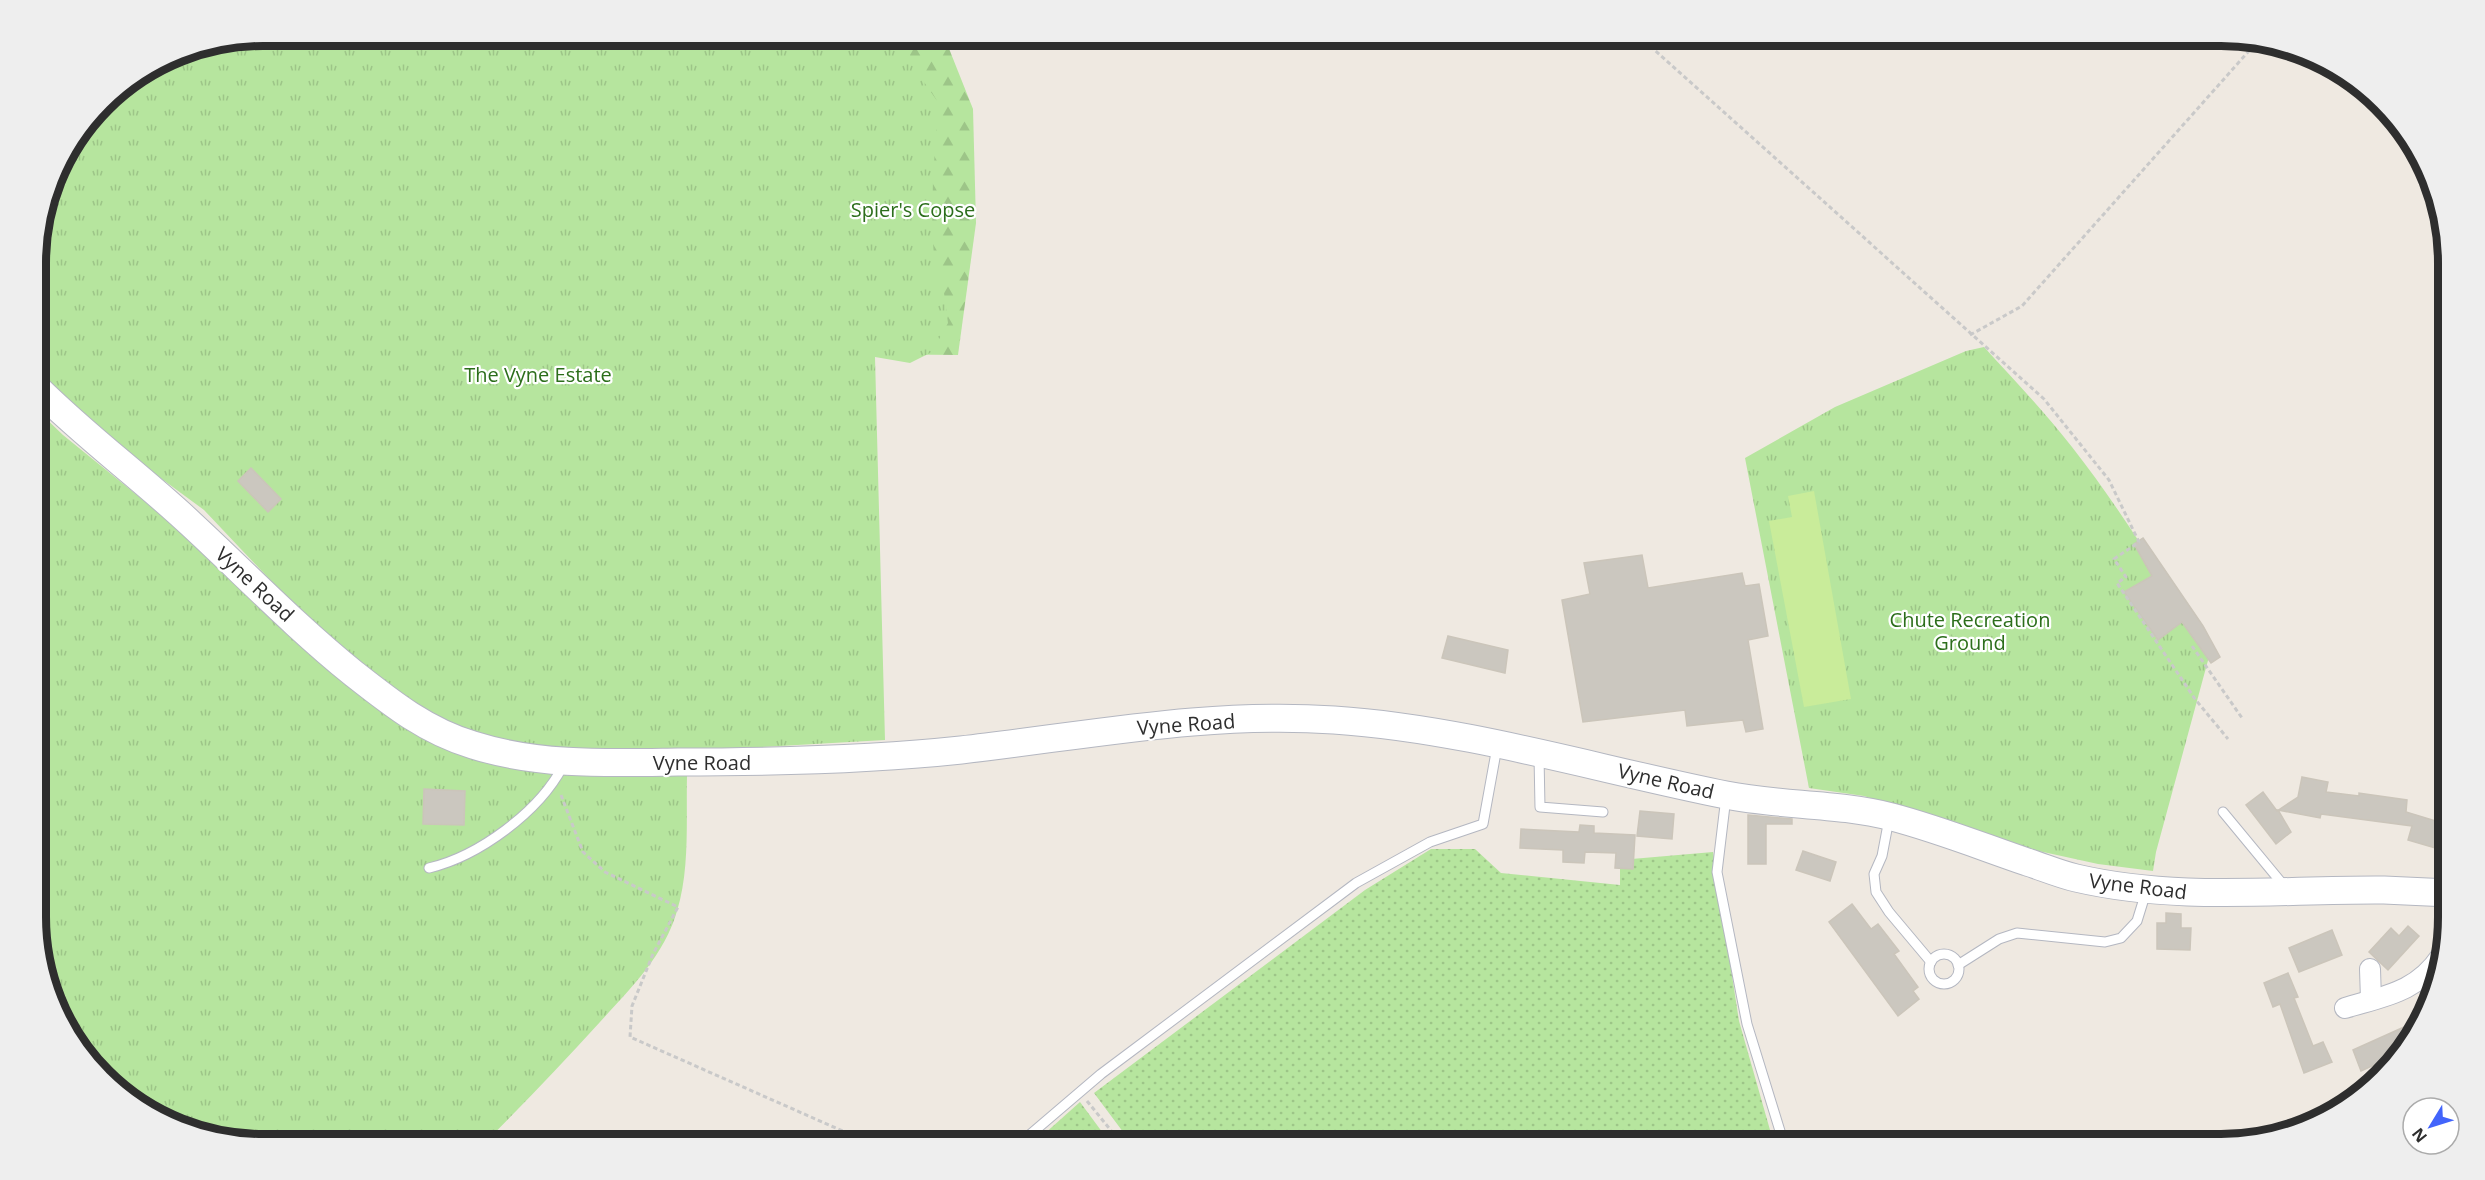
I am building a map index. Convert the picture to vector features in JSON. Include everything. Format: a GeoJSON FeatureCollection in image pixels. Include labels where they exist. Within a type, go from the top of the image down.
{"type":"FeatureCollection","features":[{"type":"Feature","properties":{"kind":"street","name":"Vyne Road"},"geometry":{"type":"LineString","coordinates":[[46,397],[74,425],[186,519],[334,657],[411,718],[449,737],[560,771],[831,759],[957,750],[1130,727],[1250,719],[1334,720],[1408,729],[1497,744],[1727,795],[1889,816],[2073,878],[2146,890],[2290,894],[2383,890],[2438,892]]}},
{"type":"Feature","properties":{"kind":"street"},"geometry":{"type":"LineString","coordinates":[[2370,969],[2371,1000]]}},
{"type":"Feature","properties":{"kind":"street"},"geometry":{"type":"LineString","coordinates":[[2345,1008],[2397,993],[2431,970]]}},
{"type":"Feature","properties":{"kind":"lane"},"geometry":{"type":"LineString","coordinates":[[1031,1134],[1080,1091],[1356,884],[1430,842],[1483,824],[1497,744]]}},
{"type":"Feature","properties":{"kind":"lane"},"geometry":{"type":"LineString","coordinates":[[1539,754],[1540,807],[1603,812]]}},
{"type":"Feature","properties":{"kind":"lane"},"geometry":{"type":"LineString","coordinates":[[429,868],[459,859],[504,830],[536,802],[560,771]]}},
{"type":"Feature","properties":{"kind":"lane"},"geometry":{"type":"LineString","coordinates":[[1727,795],[1717,872],[1747,1024],[1781,1134]]}},
{"type":"Feature","properties":{"kind":"lane"},"geometry":{"type":"LineString","coordinates":[[2223,812],[2290,894]]}},
{"type":"Feature","properties":{"kind":"lane"},"geometry":{"type":"LineString","coordinates":[[1889,816],[1882,856],[1874,874],[1876,891],[1889,912],[1931,962]]}},
{"type":"Feature","properties":{"kind":"lane"},"geometry":{"type":"LineString","coordinates":[[1958,965],[1952,957],[1938,955],[1931,962],[1930,975],[1940,983],[1946,984],[1954,979],[1958,965],[2000,939],[2017,933],[2105,942],[2121,938],[2137,921],[2146,890]]}},
{"type":"Feature","properties":{"kind":"path"},"geometry":{"type":"LineString","coordinates":[[1650,46],[2043,399],[2109,480],[2139,542],[2114,559],[2126,577],[2117,583],[2195,699],[2228,739]]}},
{"type":"Feature","properties":{"kind":"path"},"geometry":{"type":"LineString","coordinates":[[1970,335],[2022,306],[2251,48]]}},
{"type":"Feature","properties":{"kind":"path"},"geometry":{"type":"LineString","coordinates":[[2192,646],[2242,718]]}},
{"type":"Feature","properties":{"kind":"path"},"geometry":{"type":"LineString","coordinates":[[560,771],[583,852],[605,872],[678,907],[653,954],[632,1006],[630,1037],[849,1134]]}},
{"type":"Feature","properties":{"kind":"path"},"geometry":{"type":"LineString","coordinates":[[1080,1091],[1114,1134]]}},
{"type":"Feature","properties":{"kind":"green space","name":"The Vyne Estate"},"geometry":{"type":"Polygon","coordinates":[[[264,46],[907,46],[913,63],[938,102],[932,230],[935,268],[939,288],[944,293],[948,323],[932,352],[910,363],[875,357],[885,740],[674,752],[547,747],[468,734],[380,684],[312,624],[204,510],[118,450],[46,386],[48,236],[63,181],[91,132],[110,110],[132,91],[181,63],[221,51],[264,46]]]}},
{"type":"Feature","properties":{"kind":"green space","name":"Spier's Copse"},"geometry":{"type":"Polygon","coordinates":[[[849,46],[948,46],[973,109],[976,223],[958,355],[853,354],[849,46]]]}},
{"type":"Feature","properties":{"kind":"green space","name":"Chute Recreation Ground"},"geometry":{"type":"Polygon","coordinates":[[[1984,347],[2051,421],[2091,472],[2144,548],[2210,653],[2156,852],[2153,871],[2098,864],[2034,850],[1864,796],[1809,788],[1745,458],[1835,407],[1966,351],[1984,347]]]}},
{"type":"Feature","properties":{"kind":"green space"},"geometry":{"type":"Polygon","coordinates":[[[46,419],[180,530],[391,718],[687,775],[684,878],[677,911],[664,943],[623,997],[494,1134],[264,1134],[236,1132],[208,1126],[168,1111],[143,1097],[121,1080],[91,1048],[63,999],[48,944],[46,916],[46,419]]]}},
{"type":"Feature","properties":{"kind":"green space"},"geometry":{"type":"Polygon","coordinates":[[[1814,491],[1851,699],[1804,707],[1769,521],[1792,517],[1788,496],[1814,491]]]}},
{"type":"Feature","properties":{"kind":"green space"},"geometry":{"type":"Polygon","coordinates":[[[1431,849],[1475,849],[1501,873],[1620,885],[1620,860],[1713,852],[1739,1021],[1771,1134],[1125,1134],[1094,1093],[1365,890],[1431,849]]]}},
{"type":"Feature","properties":{"kind":"green space"},"geometry":{"type":"Polygon","coordinates":[[[1080,1102],[1104,1134],[1044,1134],[1080,1102]]]}},
{"type":"Feature","properties":{"kind":"building"},"geometry":{"type":"Polygon","coordinates":[[[251,468],[281,499],[268,512],[238,481],[251,468]]]}},
{"type":"Feature","properties":{"kind":"building"},"geometry":{"type":"Polygon","coordinates":[[[2143,538],[2203,626],[2220,657],[2211,663],[2182,622],[2158,640],[2124,592],[2152,576],[2134,544],[2143,538]]]}},
{"type":"Feature","properties":{"kind":"building"},"geometry":{"type":"Polygon","coordinates":[[[1642,555],[1648,588],[1742,573],[1745,586],[1759,584],[1768,636],[1748,640],[1763,729],[1746,732],[1743,720],[1687,726],[1685,710],[1583,722],[1562,600],[1590,594],[1584,563],[1642,555]]]}},
{"type":"Feature","properties":{"kind":"building"},"geometry":{"type":"Polygon","coordinates":[[[1448,636],[1508,650],[1505,673],[1442,658],[1448,636]]]}},
{"type":"Feature","properties":{"kind":"building"},"geometry":{"type":"Polygon","coordinates":[[[2302,777],[2328,782],[2326,792],[2359,796],[2359,793],[2407,800],[2406,812],[2438,822],[2438,849],[2408,840],[2412,826],[2321,814],[2320,818],[2278,810],[2298,797],[2302,777]]]}},
{"type":"Feature","properties":{"kind":"building"},"geometry":{"type":"Polygon","coordinates":[[[424,789],[465,791],[464,825],[423,824],[424,789]]]}},
{"type":"Feature","properties":{"kind":"building"},"geometry":{"type":"Polygon","coordinates":[[[2263,792],[2278,810],[2291,832],[2276,844],[2246,805],[2263,792]]]}},
{"type":"Feature","properties":{"kind":"building"},"geometry":{"type":"Polygon","coordinates":[[[1640,811],[1674,814],[1672,839],[1637,836],[1640,811]]]}},
{"type":"Feature","properties":{"kind":"building"},"geometry":{"type":"Polygon","coordinates":[[[1748,815],[1792,819],[1792,824],[1766,824],[1766,864],[1748,864],[1748,815]]]}},
{"type":"Feature","properties":{"kind":"building"},"geometry":{"type":"Polygon","coordinates":[[[1580,825],[1594,826],[1594,833],[1635,835],[1633,869],[1615,868],[1616,853],[1585,852],[1584,863],[1563,862],[1563,850],[1520,848],[1521,829],[1579,832],[1580,825]]]}},
{"type":"Feature","properties":{"kind":"building"},"geometry":{"type":"Polygon","coordinates":[[[1803,851],[1836,862],[1830,881],[1796,870],[1803,851]]]}},
{"type":"Feature","properties":{"kind":"building"},"geometry":{"type":"Polygon","coordinates":[[[1852,904],[1871,929],[1878,924],[1899,951],[1894,954],[1918,987],[1913,991],[1919,999],[1898,1016],[1829,922],[1852,904]]]}},
{"type":"Feature","properties":{"kind":"building"},"geometry":{"type":"Polygon","coordinates":[[[2166,913],[2181,914],[2181,928],[2191,928],[2190,950],[2157,949],[2157,923],[2166,923],[2166,913]]]}},
{"type":"Feature","properties":{"kind":"building"},"geometry":{"type":"Polygon","coordinates":[[[2408,926],[2419,936],[2388,970],[2369,952],[2391,928],[2399,936],[2408,926]]]}},
{"type":"Feature","properties":{"kind":"building"},"geometry":{"type":"Polygon","coordinates":[[[2332,930],[2342,955],[2299,972],[2289,948],[2332,930]]]}},
{"type":"Feature","properties":{"kind":"building"},"geometry":{"type":"Polygon","coordinates":[[[2288,973],[2298,997],[2294,998],[2313,1046],[2323,1042],[2332,1062],[2304,1073],[2280,1004],[2273,1007],[2264,983],[2288,973]]]}},
{"type":"Feature","properties":{"kind":"building"},"geometry":{"type":"Polygon","coordinates":[[[2409,1025],[2383,1061],[2361,1071],[2353,1050],[2409,1025]]]}}]}
